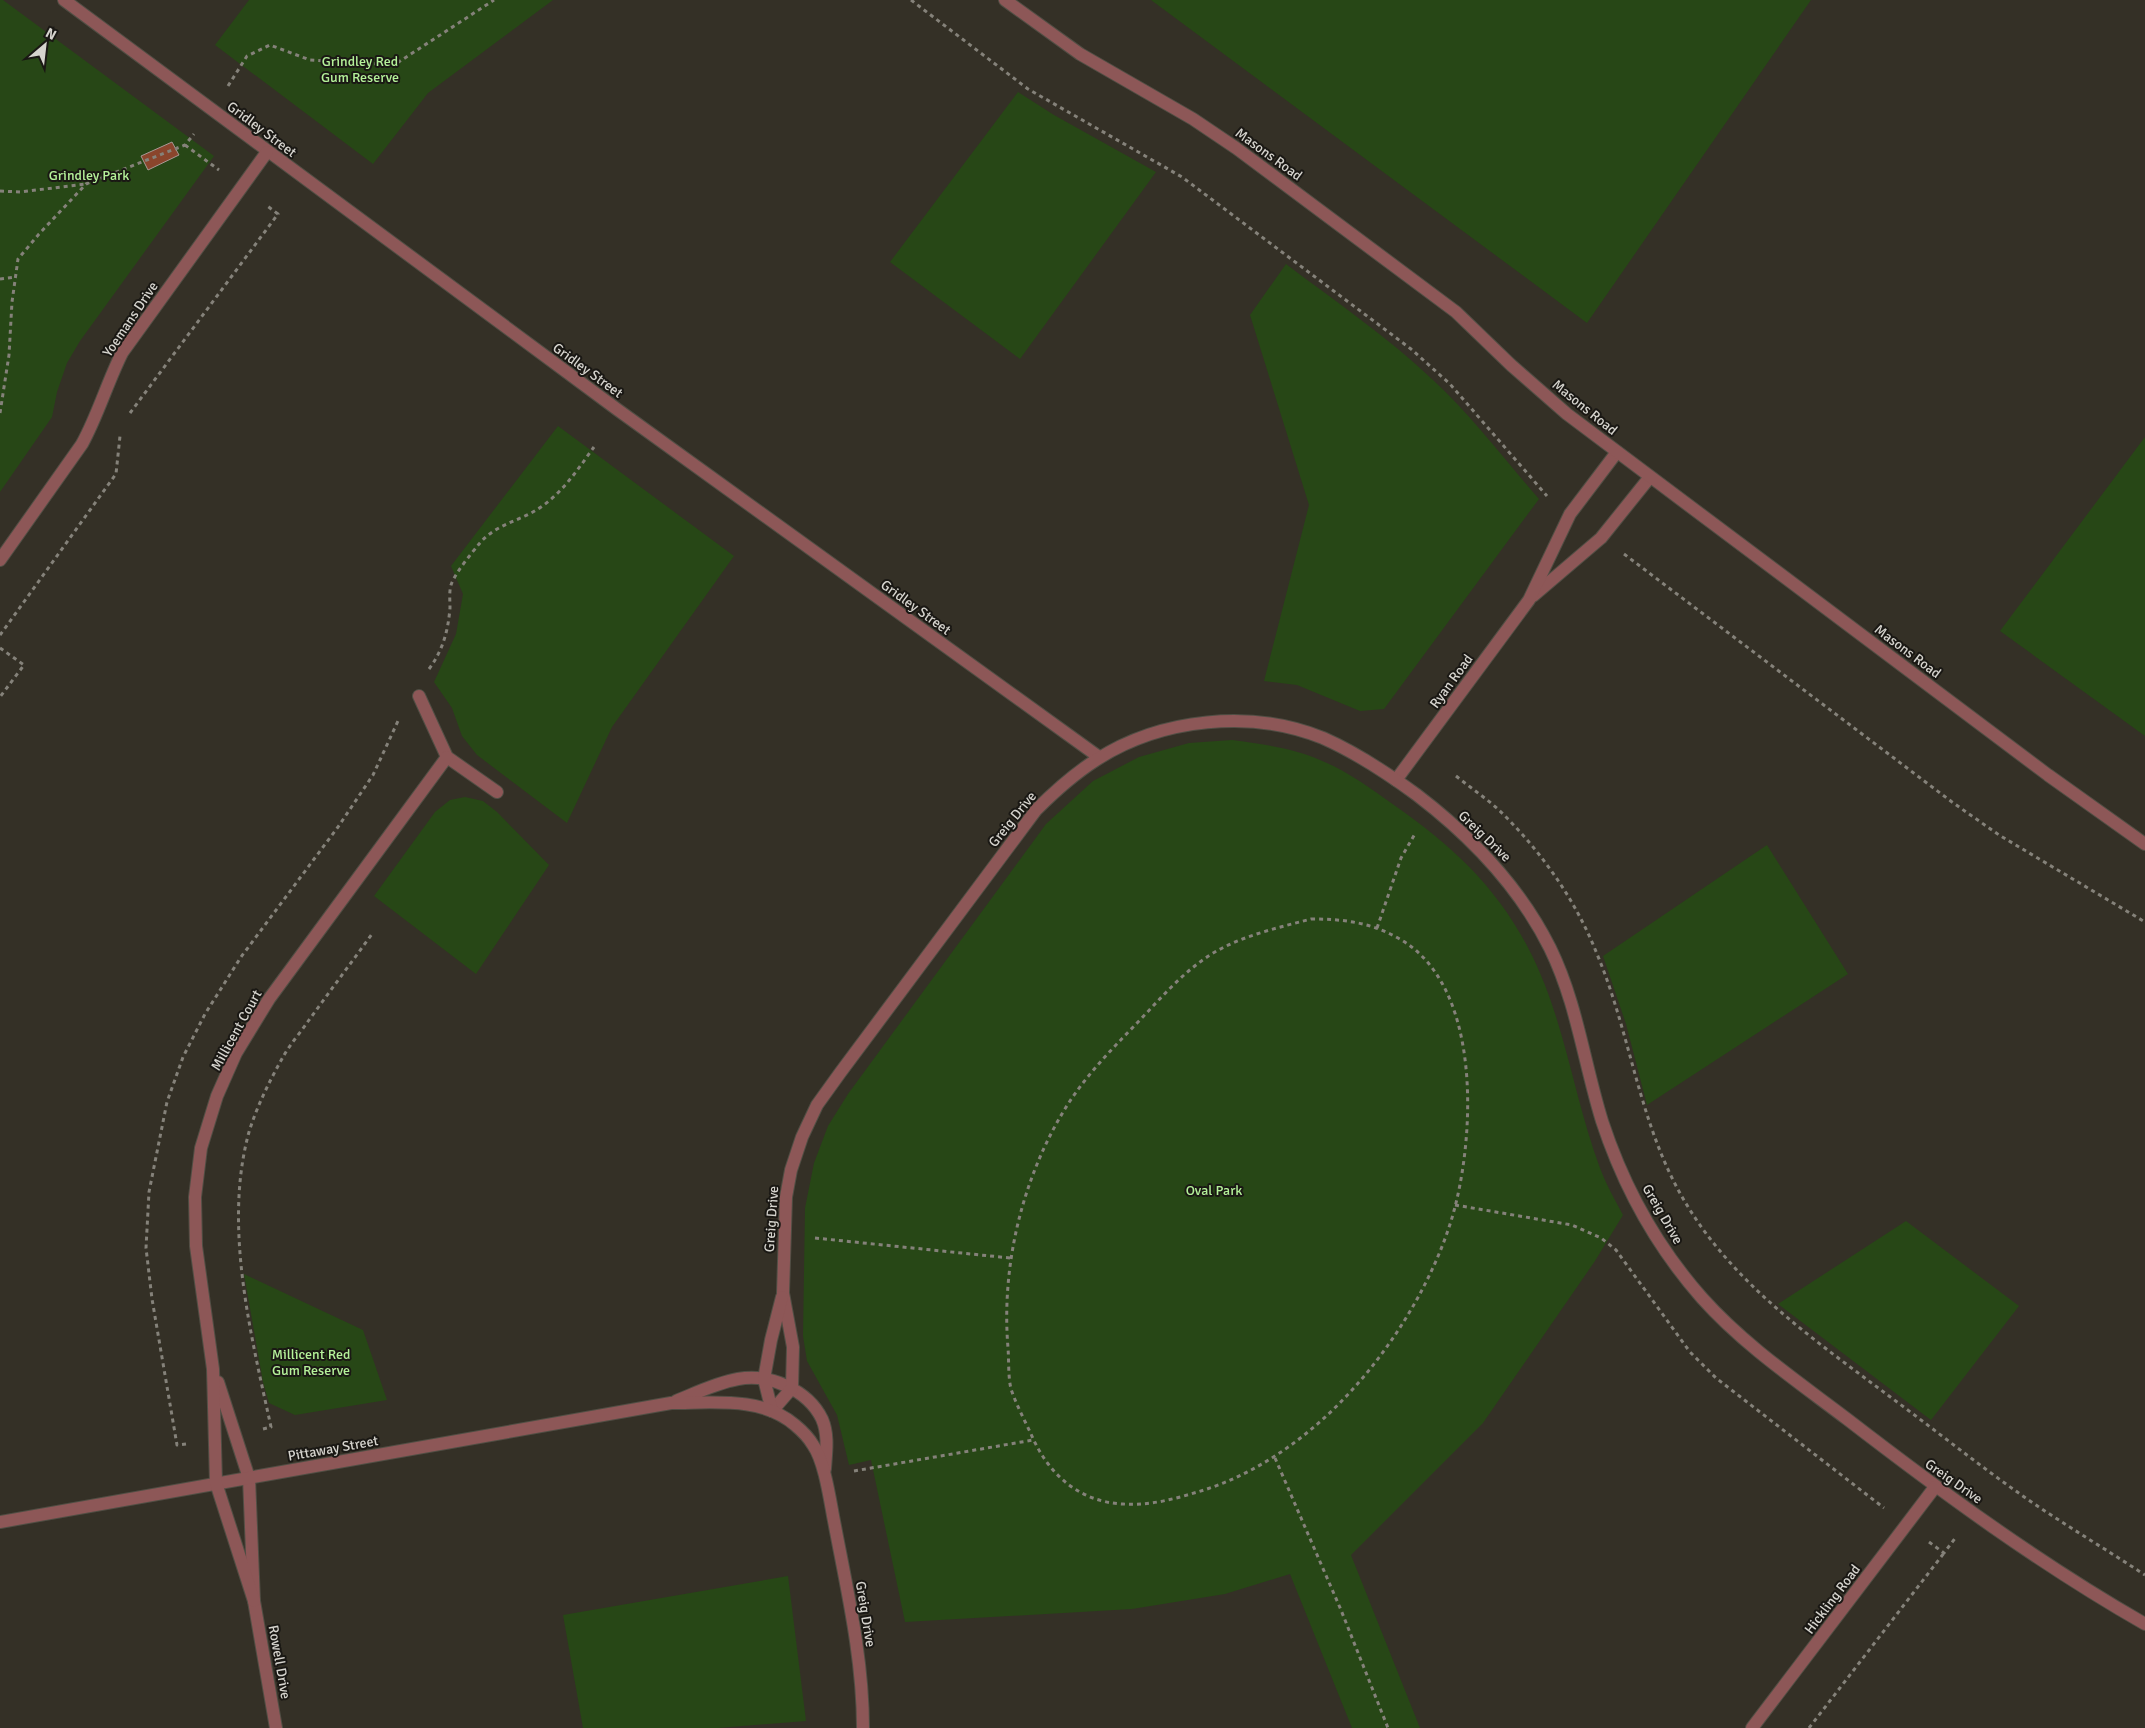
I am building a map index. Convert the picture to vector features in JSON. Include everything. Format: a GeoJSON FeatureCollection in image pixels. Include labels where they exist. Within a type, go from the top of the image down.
{"type":"FeatureCollection","features":[{"type":"Feature","properties":{"kind":"street","name":"Gridley Street"},"geometry":{"type":"LineString","coordinates":[[64,0],[618,410],[1099,758]]}},
{"type":"Feature","properties":{"kind":"street","name":"Masons Road"},"geometry":{"type":"LineString","coordinates":[[1005,0],[1080,54],[1193,119],[1236,148],[1456,312],[1511,365],[1567,414],[2048,775],[2145,844]]}},
{"type":"Feature","properties":{"kind":"street","name":"Yoemans Drive"},"geometry":{"type":"LineString","coordinates":[[0,560],[82,444],[93,424],[107,385],[122,353],[267,152]]}},
{"type":"Feature","properties":{"kind":"street","name":"Ryan Road"},"geometry":{"type":"LineString","coordinates":[[1396,780],[1529,600],[1570,514],[1617,452]]}},
{"type":"Feature","properties":{"kind":"street","name":"Ryan Road"},"geometry":{"type":"LineString","coordinates":[[1529,600],[1601,538],[1650,476]]}},
{"type":"Feature","properties":{"kind":"street"},"geometry":{"type":"LineString","coordinates":[[419,696],[447,757],[497,792]]}},
{"type":"Feature","properties":{"kind":"street","name":"Greig Drive"},"geometry":{"type":"LineString","coordinates":[[792,1388],[793,1347],[783,1293],[786,1197],[791,1170],[802,1137],[817,1105],[1036,810],[1065,782],[1099,758],[1140,738],[1185,725],[1230,721],[1276,724],[1321,737],[1364,759],[1396,780],[1434,808],[1504,874],[1529,911],[1550,949],[1570,997],[1602,1120],[1619,1166],[1641,1211],[1666,1251],[1703,1298],[1752,1346],[1935,1487],[2069,1578],[2145,1624]]}},
{"type":"Feature","properties":{"kind":"street","name":"Millicent Court"},"geometry":{"type":"LineString","coordinates":[[216,1483],[213,1369],[196,1246],[195,1197],[201,1148],[217,1096],[236,1053],[269,999],[447,757]]}},
{"type":"Feature","properties":{"kind":"street","name":"Greig Drive"},"geometry":{"type":"LineString","coordinates":[[783,1293],[770,1340],[764,1379],[772,1411],[795,1424],[814,1445],[825,1476],[855,1627],[863,1728]]}},
{"type":"Feature","properties":{"kind":"street","name":"Millicent Court"},"geometry":{"type":"LineString","coordinates":[[213,1369],[249,1478]]}},
{"type":"Feature","properties":{"kind":"street","name":"Pittaway Street"},"geometry":{"type":"LineString","coordinates":[[671,1403],[712,1386],[739,1378],[764,1379]]}},
{"type":"Feature","properties":{"kind":"street","name":"Greig Drive"},"geometry":{"type":"LineString","coordinates":[[764,1379],[792,1388],[810,1402],[822,1420],[827,1437],[825,1476]]}},
{"type":"Feature","properties":{"kind":"street"},"geometry":{"type":"LineString","coordinates":[[772,1411],[792,1388]]}},
{"type":"Feature","properties":{"kind":"street","name":"Pittaway Street"},"geometry":{"type":"LineString","coordinates":[[0,1522],[671,1403],[745,1404],[772,1411]]}},
{"type":"Feature","properties":{"kind":"street","name":"Rowell Drive"},"geometry":{"type":"LineString","coordinates":[[249,1478],[254,1602],[276,1728]]}},
{"type":"Feature","properties":{"kind":"street","name":"Rowell Drive"},"geometry":{"type":"LineString","coordinates":[[216,1483],[254,1602]]}},
{"type":"Feature","properties":{"kind":"street","name":"Hickling Road"},"geometry":{"type":"LineString","coordinates":[[1752,1728],[1935,1487]]}},
{"type":"Feature","properties":{"kind":"path"},"geometry":{"type":"LineString","coordinates":[[0,191],[20,192],[86,184],[185,145],[213,111],[247,56],[270,45],[310,60],[394,65],[494,0]]}},
{"type":"Feature","properties":{"kind":"path"},"geometry":{"type":"LineString","coordinates":[[911,0],[1028,89],[1182,177],[1411,349],[1450,384],[1550,500],[1570,514]]}},
{"type":"Feature","properties":{"kind":"path"},"geometry":{"type":"LineString","coordinates":[[127,418],[278,214],[185,145]]}},
{"type":"Feature","properties":{"kind":"path"},"geometry":{"type":"LineString","coordinates":[[0,413],[9,355],[12,302],[18,259],[86,184]]}},
{"type":"Feature","properties":{"kind":"path"},"geometry":{"type":"LineString","coordinates":[[0,279],[16,277]]}},
{"type":"Feature","properties":{"kind":"path"},"geometry":{"type":"LineString","coordinates":[[0,634],[116,474],[120,435]]}},
{"type":"Feature","properties":{"kind":"path"},"geometry":{"type":"LineString","coordinates":[[1601,538],[1662,581],[1952,802],[1999,835],[2145,922]]}},
{"type":"Feature","properties":{"kind":"path"},"geometry":{"type":"LineString","coordinates":[[0,648],[24,665],[0,697]]}},
{"type":"Feature","properties":{"kind":"path"},"geometry":{"type":"LineString","coordinates":[[1456,776],[1502,814],[1536,851],[1572,899],[1598,954],[1642,1102],[1664,1165],[1690,1212],[1722,1254],[1768,1302],[1848,1365],[2047,1512],[2145,1575]]}},
{"type":"Feature","properties":{"kind":"path"},"geometry":{"type":"LineString","coordinates":[[1377,928],[1401,858],[1409,841],[1434,808]]}},
{"type":"Feature","properties":{"kind":"path"},"geometry":{"type":"LineString","coordinates":[[1311,919],[1344,919],[1377,928],[1402,939],[1424,958],[1446,989],[1458,1022],[1465,1060],[1468,1104],[1466,1150],[1456,1205],[1440,1251],[1426,1281],[1398,1329],[1367,1372],[1330,1413],[1275,1458],[1228,1482],[1198,1492],[1159,1502],[1126,1505],[1100,1501],[1080,1494],[1062,1481],[1045,1461],[1033,1440],[1011,1387],[1006,1300],[1010,1258],[1030,1185],[1049,1139],[1068,1104],[1090,1072],[1182,975],[1214,953],[1258,933],[1311,919]]}},
{"type":"Feature","properties":{"kind":"path"},"geometry":{"type":"LineString","coordinates":[[1456,1205],[1572,1225],[1600,1238],[1616,1250],[1684,1344],[1716,1378],[1906,1526],[1944,1553]]}},
{"type":"Feature","properties":{"kind":"path"},"geometry":{"type":"LineString","coordinates":[[784,1235],[1010,1258]]}},
{"type":"Feature","properties":{"kind":"path"},"geometry":{"type":"LineString","coordinates":[[825,1476],[1033,1440]]}},
{"type":"Feature","properties":{"kind":"path"},"geometry":{"type":"LineString","coordinates":[[1275,1458],[1341,1610],[1388,1728]]}},
{"type":"Feature","properties":{"kind":"path"},"geometry":{"type":"LineString","coordinates":[[1809,1728],[1973,1513]]}},
{"type":"Feature","properties":{"kind":"green space","name":"Grindley Park"},"geometry":{"type":"Polygon","coordinates":[[[0,0],[3,0],[214,156],[80,341],[67,363],[57,392],[52,417],[0,492],[0,0]]]}},
{"type":"Feature","properties":{"kind":"green space","name":"Grindley Red Gum Reserve"},"geometry":{"type":"Polygon","coordinates":[[[249,0],[553,0],[428,93],[373,164],[215,45],[249,0]]]}},
{"type":"Feature","properties":{"kind":"green space"},"geometry":{"type":"Polygon","coordinates":[[[1151,0],[1811,0],[1587,323],[1151,0]]]}},
{"type":"Feature","properties":{"kind":"green space"},"geometry":{"type":"Polygon","coordinates":[[[1018,92],[1054,115],[1156,172],[1020,359],[890,262],[1018,92]]]}},
{"type":"Feature","properties":{"kind":"green space"},"geometry":{"type":"Polygon","coordinates":[[[1286,264],[1380,334],[1416,364],[1474,423],[1539,499],[1384,709],[1360,711],[1297,685],[1264,681],[1309,505],[1250,315],[1286,264]]]}},
{"type":"Feature","properties":{"kind":"green space"},"geometry":{"type":"Polygon","coordinates":[[[558,426],[734,556],[612,727],[567,823],[477,755],[462,736],[452,708],[434,682],[456,634],[463,594],[451,566],[558,426]]]}},
{"type":"Feature","properties":{"kind":"green space"},"geometry":{"type":"Polygon","coordinates":[[[2145,437],[2145,736],[2000,631],[2145,437]]]}},
{"type":"Feature","properties":{"kind":"green space","name":"Oval Park"},"geometry":{"type":"Polygon","coordinates":[[[1232,740],[1299,752],[1330,764],[1367,786],[1418,822],[1480,878],[1513,922],[1540,973],[1565,1046],[1584,1119],[1600,1168],[1623,1215],[1595,1261],[1483,1423],[1351,1555],[1420,1728],[1352,1728],[1290,1574],[1225,1594],[1132,1609],[905,1622],[871,1460],[849,1465],[837,1415],[807,1361],[803,1336],[805,1208],[814,1163],[828,1126],[848,1094],[1046,824],[1093,781],[1139,757],[1189,743],[1232,740]]]}},
{"type":"Feature","properties":{"kind":"green space"},"geometry":{"type":"Polygon","coordinates":[[[465,797],[483,801],[497,812],[549,865],[476,974],[374,896],[435,812],[450,800],[465,797]]]}},
{"type":"Feature","properties":{"kind":"green space"},"geometry":{"type":"Polygon","coordinates":[[[1767,845],[1848,974],[1647,1105],[1626,1024],[1603,956],[1767,845]]]}},
{"type":"Feature","properties":{"kind":"green space"},"geometry":{"type":"Polygon","coordinates":[[[1906,1221],[2019,1306],[1931,1420],[1778,1304],[1906,1221]]]}},
{"type":"Feature","properties":{"kind":"green space","name":"Millicent Red Gum Reserve"},"geometry":{"type":"Polygon","coordinates":[[[244,1274],[363,1330],[387,1400],[295,1415],[269,1403],[263,1382],[244,1274]]]}},
{"type":"Feature","properties":{"kind":"green space"},"geometry":{"type":"Polygon","coordinates":[[[788,1576],[806,1721],[718,1728],[583,1728],[563,1615],[788,1576]]]}},
{"type":"Feature","properties":{"kind":"building"},"geometry":{"type":"Polygon","coordinates":[[[172,142],[179,155],[148,170],[141,156],[172,142]]]}}]}
